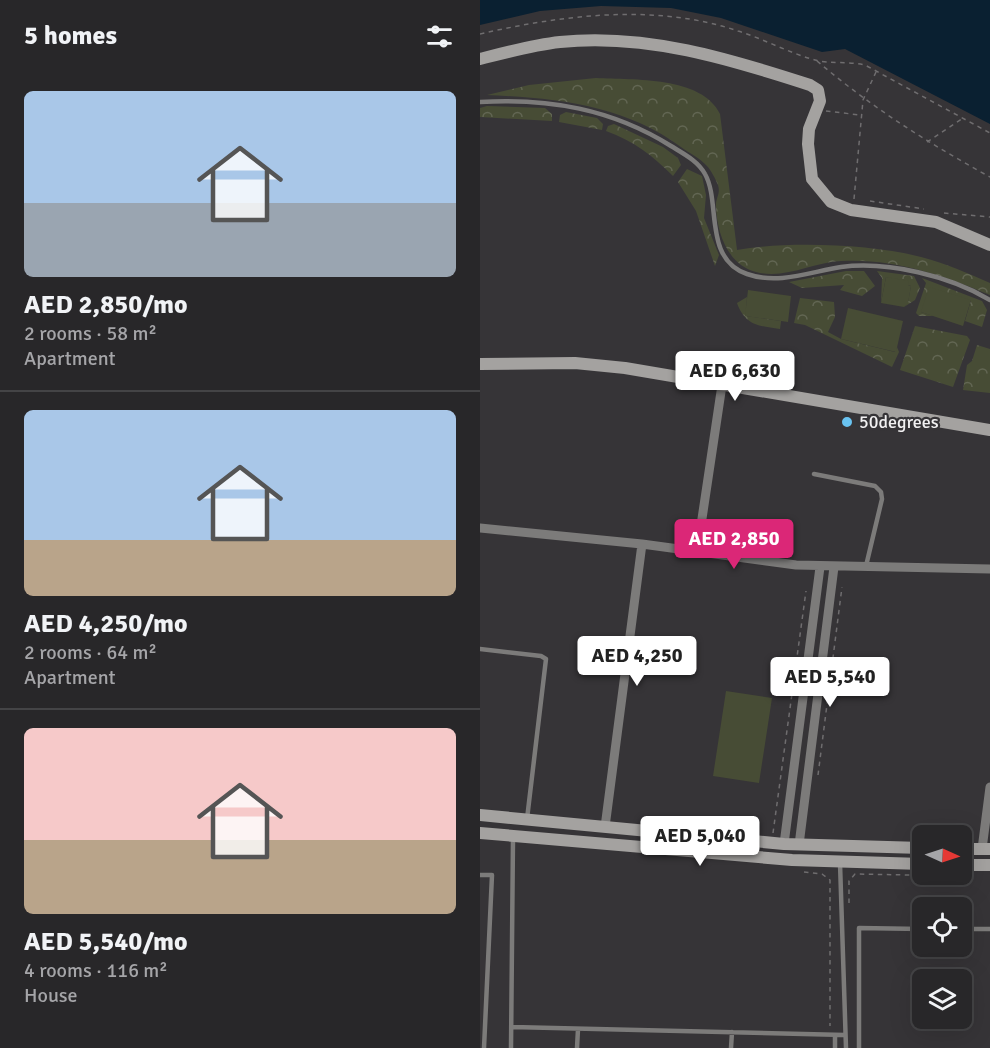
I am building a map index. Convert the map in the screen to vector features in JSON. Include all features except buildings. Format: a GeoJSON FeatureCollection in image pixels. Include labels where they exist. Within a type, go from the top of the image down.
{"type":"FeatureCollection","features":[{"type":"Feature","properties":{"kind":"main road"},"geometry":{"type":"LineString","coordinates":[[480,59],[562,42],[603,41],[652,44],[719,57],[810,85],[818,90],[820,101],[809,129],[812,178],[831,202],[851,210],[936,222],[990,245]]}},
{"type":"Feature","properties":{"kind":"main road"},"geometry":{"type":"LineString","coordinates":[[480,364],[595,365],[990,430]]}},
{"type":"Feature","properties":{"kind":"main road"},"geometry":{"type":"LineString","coordinates":[[480,815],[784,844],[912,848]]}},
{"type":"Feature","properties":{"kind":"main road"},"geometry":{"type":"LineString","coordinates":[[480,833],[840,863],[912,864]]}},
{"type":"Feature","properties":{"kind":"main road"},"geometry":{"type":"LineString","coordinates":[[972,865],[990,865]]}},
{"type":"Feature","properties":{"kind":"street"},"geometry":{"type":"LineString","coordinates":[[697,552],[722,385]]}},
{"type":"Feature","properties":{"kind":"street"},"geometry":{"type":"LineString","coordinates":[[480,528],[642,544],[820,567],[990,569]]}},
{"type":"Feature","properties":{"kind":"street"},"geometry":{"type":"LineString","coordinates":[[605,827],[642,544]]}},
{"type":"Feature","properties":{"kind":"street"},"geometry":{"type":"LineString","coordinates":[[784,844],[820,567]]}},
{"type":"Feature","properties":{"kind":"street"},"geometry":{"type":"LineString","coordinates":[[799,845],[834,567]]}},
{"type":"Feature","properties":{"kind":"street"},"geometry":{"type":"LineString","coordinates":[[986,849],[990,787]]}},
{"type":"Feature","properties":{"kind":"lane"},"geometry":{"type":"LineString","coordinates":[[480,102],[531,101],[585,108],[649,132],[692,159],[709,181],[714,229],[722,248],[730,262],[745,273],[783,278],[844,267],[867,266],[945,280],[990,300]]}},
{"type":"Feature","properties":{"kind":"lane"},"geometry":{"type":"LineString","coordinates":[[814,474],[875,486],[881,492],[882,499],[866,566]]}},
{"type":"Feature","properties":{"kind":"lane"},"geometry":{"type":"LineString","coordinates":[[480,649],[541,656],[546,659],[527,819]]}},
{"type":"Feature","properties":{"kind":"lane"},"geometry":{"type":"LineString","coordinates":[[511,1048],[513,836]]}},
{"type":"Feature","properties":{"kind":"lane"},"geometry":{"type":"LineString","coordinates":[[840,863],[846,1048]]}},
{"type":"Feature","properties":{"kind":"lane"},"geometry":{"type":"LineString","coordinates":[[480,875],[492,876],[484,1048]]}},
{"type":"Feature","properties":{"kind":"lane"},"geometry":{"type":"LineString","coordinates":[[859,1048],[859,928],[912,929]]}},
{"type":"Feature","properties":{"kind":"lane"},"geometry":{"type":"LineString","coordinates":[[972,929],[990,929]]}},
{"type":"Feature","properties":{"kind":"lane"},"geometry":{"type":"LineString","coordinates":[[512,1027],[845,1035]]}},
{"type":"Feature","properties":{"kind":"lane"},"geometry":{"type":"LineString","coordinates":[[577,1048],[578,1029]]}},
{"type":"Feature","properties":{"kind":"lane"},"geometry":{"type":"LineString","coordinates":[[731,1048],[732,1032]]}},
{"type":"Feature","properties":{"kind":"lane"},"geometry":{"type":"LineString","coordinates":[[832,1035],[835,1048]]}},
{"type":"Feature","properties":{"kind":"path"},"geometry":{"type":"LineString","coordinates":[[480,34],[537,21],[610,15],[686,19],[736,30],[817,61],[863,100],[927,142],[990,177]]}},
{"type":"Feature","properties":{"kind":"path"},"geometry":{"type":"LineString","coordinates":[[817,61],[846,61],[877,71],[990,133]]}},
{"type":"Feature","properties":{"kind":"path"},"geometry":{"type":"LineString","coordinates":[[854,200],[863,100],[877,71]]}},
{"type":"Feature","properties":{"kind":"path"},"geometry":{"type":"LineString","coordinates":[[816,110],[862,115]]}},
{"type":"Feature","properties":{"kind":"path"},"geometry":{"type":"LineString","coordinates":[[927,142],[963,117]]}},
{"type":"Feature","properties":{"kind":"path"},"geometry":{"type":"LineString","coordinates":[[865,201],[927,209]]}},
{"type":"Feature","properties":{"kind":"path"},"geometry":{"type":"LineString","coordinates":[[937,211],[990,217]]}},
{"type":"Feature","properties":{"kind":"path"},"geometry":{"type":"LineString","coordinates":[[817,785],[843,589],[839,582]]}},
{"type":"Feature","properties":{"kind":"path"},"geometry":{"type":"LineString","coordinates":[[766,835],[773,833],[776,829],[808,587]]}},
{"type":"Feature","properties":{"kind":"path"},"geometry":{"type":"LineString","coordinates":[[799,872],[822,873],[830,880],[832,1035]]}},
{"type":"Feature","properties":{"kind":"green space"},"geometry":{"type":"Polygon","coordinates":[[[596,78],[665,82],[683,86],[711,102],[720,114],[737,250],[780,245],[829,245],[901,253],[939,262],[990,283],[990,295],[917,269],[880,262],[841,261],[777,274],[756,272],[738,263],[726,247],[717,217],[718,185],[709,168],[701,160],[659,133],[613,113],[588,106],[538,98],[487,95],[529,85],[596,78]]]}},
{"type":"Feature","properties":{"kind":"green space"},"geometry":{"type":"Polygon","coordinates":[[[487,106],[545,108],[552,114],[552,121],[480,117],[480,108],[487,106]]]}},
{"type":"Feature","properties":{"kind":"green space"},"geometry":{"type":"Polygon","coordinates":[[[566,112],[597,118],[603,124],[602,130],[559,122],[560,115],[566,112]]]}},
{"type":"Feature","properties":{"kind":"green space"},"geometry":{"type":"Polygon","coordinates":[[[614,124],[663,147],[678,158],[681,165],[673,176],[642,150],[606,131],[608,126],[614,124]]]}},
{"type":"Feature","properties":{"kind":"green space"},"geometry":{"type":"Polygon","coordinates":[[[687,169],[702,176],[706,195],[704,218],[719,255],[715,266],[696,211],[678,182],[687,169]]]}},
{"type":"Feature","properties":{"kind":"green space"},"geometry":{"type":"Polygon","coordinates":[[[846,271],[864,271],[875,286],[862,296],[840,290],[844,285],[802,288],[789,282],[846,271]]]}},
{"type":"Feature","properties":{"kind":"green space"},"geometry":{"type":"Polygon","coordinates":[[[877,271],[914,276],[920,288],[915,300],[904,307],[908,302],[911,286],[886,277],[881,303],[882,278],[877,271]]]}},
{"type":"Feature","properties":{"kind":"green space"},"geometry":{"type":"Polygon","coordinates":[[[886,277],[909,281],[908,285],[911,286],[908,303],[904,307],[881,303],[886,277]]]}},
{"type":"Feature","properties":{"kind":"green space"},"geometry":{"type":"Polygon","coordinates":[[[922,278],[982,301],[987,310],[982,327],[965,321],[971,300],[921,312],[934,316],[919,316],[916,313],[926,283],[922,278]]]}},
{"type":"Feature","properties":{"kind":"green space"},"geometry":{"type":"Polygon","coordinates":[[[929,287],[971,300],[963,326],[921,312],[929,287]]]}},
{"type":"Feature","properties":{"kind":"green space"},"geometry":{"type":"Polygon","coordinates":[[[748,290],[791,296],[788,322],[745,316],[748,290]]]}},
{"type":"Feature","properties":{"kind":"green space"},"geometry":{"type":"Polygon","coordinates":[[[747,297],[746,316],[781,321],[780,329],[759,325],[748,320],[737,303],[747,297]]]}},
{"type":"Feature","properties":{"kind":"green space"},"geometry":{"type":"Polygon","coordinates":[[[800,298],[834,302],[835,317],[828,332],[841,339],[895,352],[897,347],[899,352],[892,367],[805,325],[794,323],[800,298]]]}},
{"type":"Feature","properties":{"kind":"green space"},"geometry":{"type":"Polygon","coordinates":[[[848,308],[903,321],[896,352],[841,339],[848,308]]]}},
{"type":"Feature","properties":{"kind":"green space"},"geometry":{"type":"Polygon","coordinates":[[[915,326],[967,336],[970,340],[953,387],[900,370],[915,326]]]}},
{"type":"Feature","properties":{"kind":"green space"},"geometry":{"type":"Polygon","coordinates":[[[977,345],[990,349],[990,393],[963,390],[967,365],[972,361],[977,345]]]}},
{"type":"Feature","properties":{"kind":"green space"},"geometry":{"type":"Polygon","coordinates":[[[726,691],[772,698],[759,783],[713,776],[726,691]]]}},
{"type":"Feature","properties":{"kind":"water"},"geometry":{"type":"Polygon","coordinates":[[[480,0],[990,0],[990,124],[845,49],[822,52],[721,18],[671,8],[601,6],[540,11],[480,25],[480,0]]]}},
{"type":"Feature","properties":{"kind":"place","name":"50degrees"},"geometry":{"type":"Point","coordinates":[847,422]}}]}
